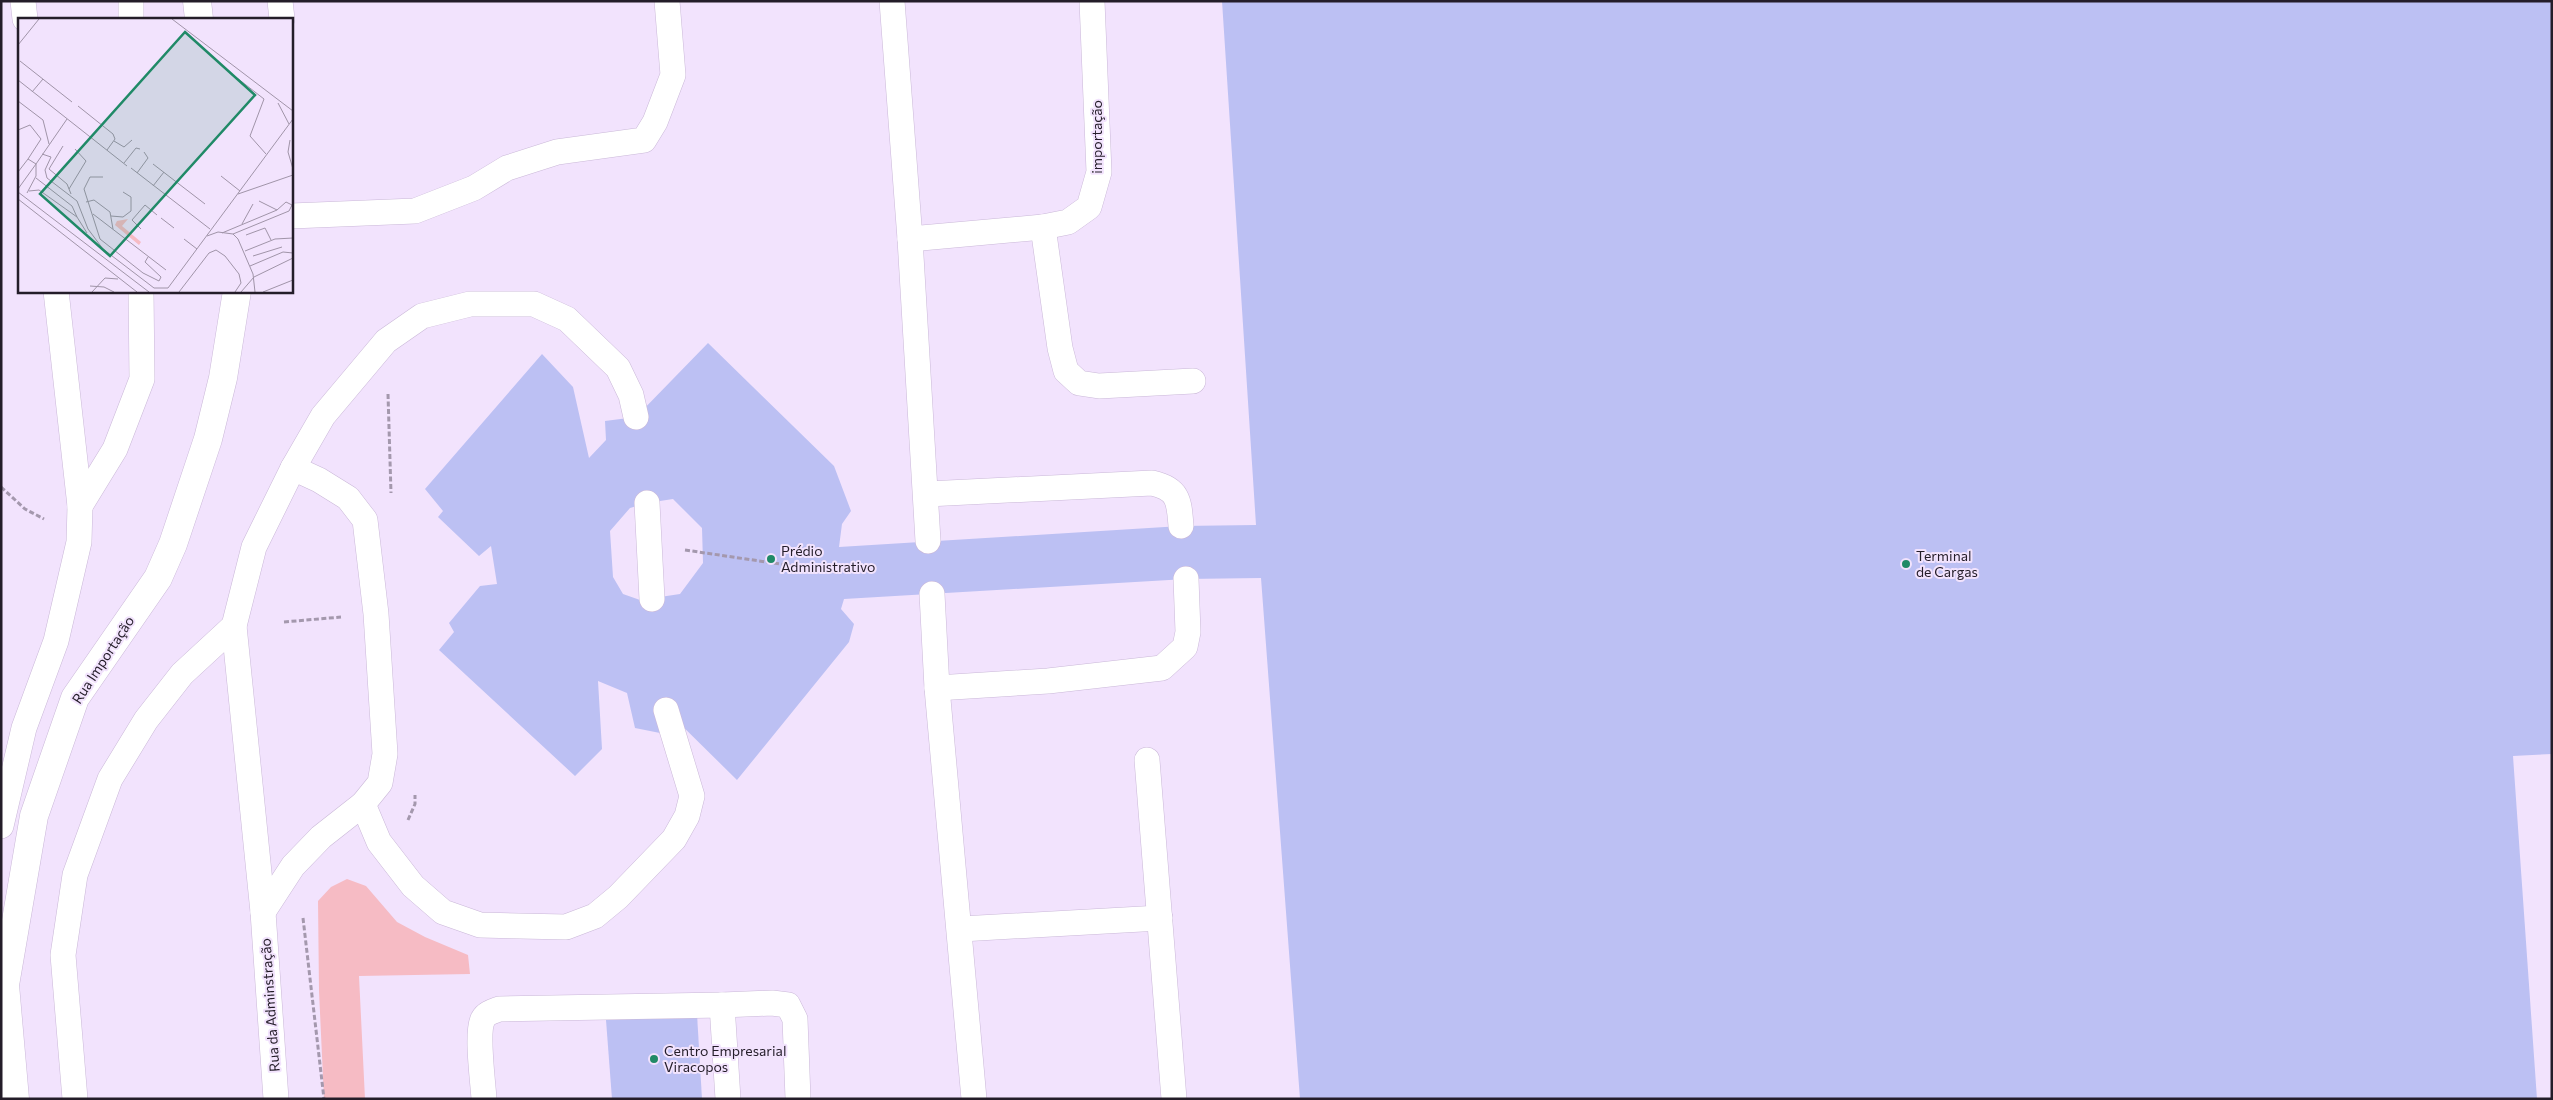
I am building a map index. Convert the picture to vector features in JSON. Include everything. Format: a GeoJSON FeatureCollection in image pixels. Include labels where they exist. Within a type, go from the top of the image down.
{"type":"FeatureCollection","features":[{"type":"Feature","properties":{"kind":"street"},"geometry":{"type":"LineString","coordinates":[[197,1],[199,18]]}},
{"type":"Feature","properties":{"kind":"street","name":"Rua Importação"},"geometry":{"type":"LineString","coordinates":[[15,1099],[5,985],[34,816],[75,698],[158,578],[173,544],[208,439],[224,378],[237,292]]}},
{"type":"Feature","properties":{"kind":"lane"},"geometry":{"type":"LineString","coordinates":[[23,1],[25,18]]}},
{"type":"Feature","properties":{"kind":"lane"},"geometry":{"type":"LineString","coordinates":[[131,1],[131,18]]}},
{"type":"Feature","properties":{"kind":"lane"},"geometry":{"type":"LineString","coordinates":[[280,1],[282,18]]}},
{"type":"Feature","properties":{"kind":"lane"},"geometry":{"type":"LineString","coordinates":[[292,216],[415,211],[474,188],[515,165],[557,152],[644,140],[656,122],[674,75],[667,1]]}},
{"type":"Feature","properties":{"kind":"lane"},"geometry":{"type":"LineString","coordinates":[[892,1],[910,239],[927,494],[928,541]]}},
{"type":"Feature","properties":{"kind":"lane","name":"importação"},"geometry":{"type":"LineString","coordinates":[[910,239],[1043,227],[1068,222],[1089,207],[1099,172],[1092,1]]}},
{"type":"Feature","properties":{"kind":"lane"},"geometry":{"type":"LineString","coordinates":[[1043,227],[1060,348],[1066,371],[1080,383],[1099,386],[1193,381]]}},
{"type":"Feature","properties":{"kind":"lane"},"geometry":{"type":"LineString","coordinates":[[1,826],[24,728],[56,641],[79,542],[80,506],[56,292]]}},
{"type":"Feature","properties":{"kind":"lane"},"geometry":{"type":"LineString","coordinates":[[80,506],[115,449],[142,378],[141,292]]}},
{"type":"Feature","properties":{"kind":"lane"},"geometry":{"type":"LineString","coordinates":[[75,1099],[63,955],[74,875],[110,779],[146,720],[182,674],[234,626],[254,546],[292,468],[323,416],[386,342],[422,316],[470,304],[534,304],[567,319],[618,368],[630,396],[636,418]]}},
{"type":"Feature","properties":{"kind":"lane"},"geometry":{"type":"LineString","coordinates":[[263,912],[293,866],[321,837],[363,804],[380,782],[385,754],[376,614],[364,520],[348,498],[319,480],[292,468]]}},
{"type":"Feature","properties":{"kind":"lane"},"geometry":{"type":"LineString","coordinates":[[927,494],[1152,483],[1164,486],[1175,494],[1179,506],[1181,526]]}},
{"type":"Feature","properties":{"kind":"lane"},"geometry":{"type":"LineString","coordinates":[[647,503],[652,599]]}},
{"type":"Feature","properties":{"kind":"lane"},"geometry":{"type":"LineString","coordinates":[[937,688],[1048,681],[1162,668],[1186,647],[1188,632],[1186,579]]}},
{"type":"Feature","properties":{"kind":"lane"},"geometry":{"type":"LineString","coordinates":[[932,594],[937,688],[961,929],[974,1099]]}},
{"type":"Feature","properties":{"kind":"lane","name":"Rua da Adminstração"},"geometry":{"type":"LineString","coordinates":[[234,626],[263,912],[276,1099]]}},
{"type":"Feature","properties":{"kind":"lane"},"geometry":{"type":"LineString","coordinates":[[363,804],[379,842],[413,886],[443,912],[480,925],[566,927],[595,916],[618,897],[674,839],[688,816],[692,796],[666,710]]}},
{"type":"Feature","properties":{"kind":"lane"},"geometry":{"type":"LineString","coordinates":[[1147,760],[1174,1099]]}},
{"type":"Feature","properties":{"kind":"lane"},"geometry":{"type":"LineString","coordinates":[[961,929],[1160,918]]}},
{"type":"Feature","properties":{"kind":"lane"},"geometry":{"type":"LineString","coordinates":[[1,942],[5,985]]}},
{"type":"Feature","properties":{"kind":"lane"},"geometry":{"type":"LineString","coordinates":[[484,1099],[480,1034],[483,1019],[490,1012],[499,1009],[772,1003],[788,1005],[795,1018],[798,1099]]}},
{"type":"Feature","properties":{"kind":"lane"},"geometry":{"type":"LineString","coordinates":[[722,1005],[728,1099]]}},
{"type":"Feature","properties":{"kind":"path"},"geometry":{"type":"LineString","coordinates":[[1,487],[25,509],[47,521]]}},
{"type":"Feature","properties":{"kind":"path"},"geometry":{"type":"LineString","coordinates":[[689,551],[841,573]]}},
{"type":"Feature","properties":{"kind":"path"},"geometry":{"type":"LineString","coordinates":[[284,622],[349,616]]}},
{"type":"Feature","properties":{"kind":"path"},"geometry":{"type":"LineString","coordinates":[[302,909],[324,1099]]}},
{"type":"Feature","properties":{"kind":"shaded area"},"geometry":{"type":"Polygon","coordinates":[[[347,879],[366,886],[397,922],[425,937],[468,955],[470,974],[359,976],[365,1099],[324,1099],[319,991],[318,901],[331,887],[347,879]]]}},
{"type":"Feature","properties":{"kind":"building","name":"Terminal de Cargas"},"geometry":{"type":"Polygon","coordinates":[[[1222,1],[2552,1],[2552,754],[2513,756],[2537,1099],[1300,1099],[1261,578],[1186,579],[844,599],[841,609],[854,624],[849,642],[737,780],[666,710],[665,734],[635,728],[627,693],[598,681],[602,749],[575,776],[439,650],[454,632],[449,623],[480,586],[497,584],[491,546],[479,556],[438,517],[443,511],[425,489],[542,354],[573,387],[589,458],[606,440],[605,421],[636,417],[708,343],[834,466],[851,511],[842,524],[839,547],[1181,526],[1256,525],[1222,1]],[[673,499],[630,508],[610,531],[613,577],[623,594],[640,600],[680,594],[703,563],[702,528],[673,499]]]}},
{"type":"Feature","properties":{"kind":"building","name":"Centro Empresarial Viracopos"},"geometry":{"type":"Polygon","coordinates":[[[697,1014],[702,1099],[612,1099],[606,1020],[697,1014]]]}},
{"type":"Feature","properties":{"kind":"place","name":"Prédio Administrativo"},"geometry":{"type":"Point","coordinates":[771,559]}},
{"type":"Feature","properties":{"kind":"place","name":"Terminal de Cargas"},"geometry":{"type":"Point","coordinates":[1906,564]}},
{"type":"Feature","properties":{"kind":"place","name":"Centro Empresarial Viracopos"},"geometry":{"type":"Point","coordinates":[654,1059]}}]}
